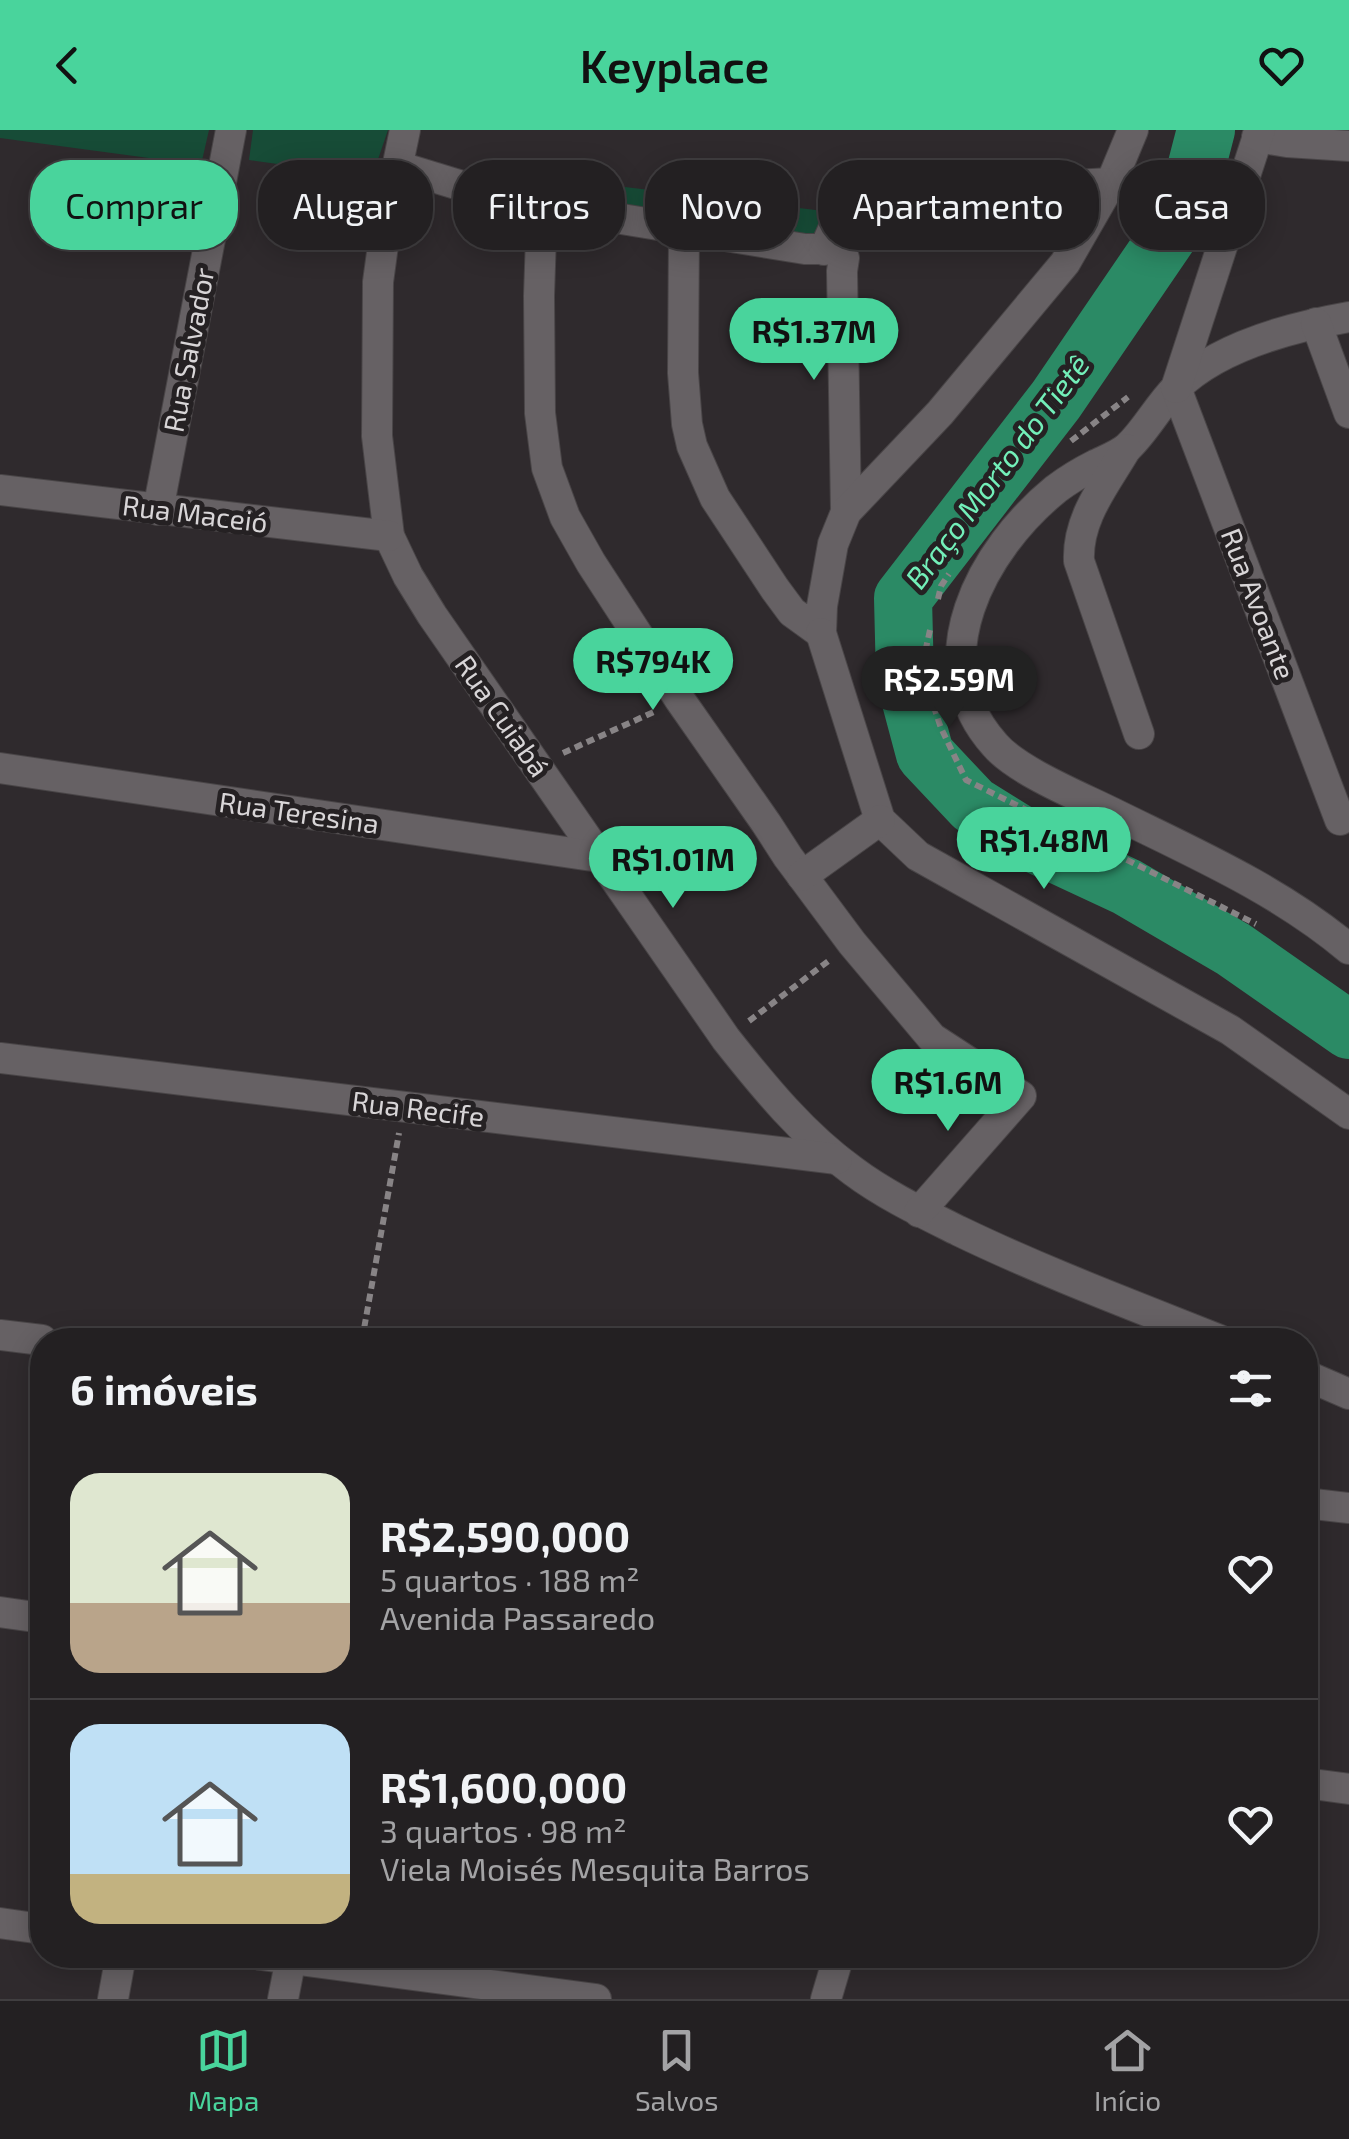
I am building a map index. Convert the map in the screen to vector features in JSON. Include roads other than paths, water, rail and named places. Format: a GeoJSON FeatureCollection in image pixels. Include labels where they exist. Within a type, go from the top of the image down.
{"type":"FeatureCollection","features":[{"type":"Feature","properties":{"kind":"street","name":"Rua Salvador"},"geometry":{"type":"LineString","coordinates":[[158,510],[231,130]]}},
{"type":"Feature","properties":{"kind":"street","name":"Rua Cuiabá"},"geometry":{"type":"LineString","coordinates":[[398,160],[405,130]]}},
{"type":"Feature","properties":{"kind":"street"},"geometry":{"type":"LineString","coordinates":[[1133,130],[1111,183],[1065,263],[940,412],[846,512],[833,544],[821,619],[880,820],[918,856],[1230,1030],[1349,1114]]}},
{"type":"Feature","properties":{"kind":"street"},"geometry":{"type":"LineString","coordinates":[[1176,388],[1258,134],[1287,142],[1349,146]]}},
{"type":"Feature","properties":{"kind":"street"},"geometry":{"type":"LineString","coordinates":[[846,512],[842,270],[834,254],[856,177],[1018,188],[1111,183]]}},
{"type":"Feature","properties":{"kind":"street"},"geometry":{"type":"LineString","coordinates":[[798,249],[834,254]]}},
{"type":"Feature","properties":{"kind":"street","name":"Rua Cuiabá"},"geometry":{"type":"LineString","coordinates":[[382,250],[376,346],[378,436],[389,536],[416,589],[726,1039],[782,1107],[856,1173],[919,1212],[1010,1256],[1190,1328]]}},
{"type":"Feature","properties":{"kind":"street"},"geometry":{"type":"LineString","coordinates":[[541,250],[540,413],[547,468],[564,517],[680,700],[852,943],[932,1038],[1021,1096],[919,1212]]}},
{"type":"Feature","properties":{"kind":"street"},"geometry":{"type":"LineString","coordinates":[[684,250],[683,373],[692,446],[715,498],[792,612],[821,619]]}},
{"type":"Feature","properties":{"kind":"street"},"geometry":{"type":"LineString","coordinates":[[1139,734],[1079,561],[1080,532],[1085,518],[1126,449],[1176,388],[1203,367],[1262,338],[1349,316]]}},
{"type":"Feature","properties":{"kind":"street"},"geometry":{"type":"LineString","coordinates":[[1316,322],[1349,413]]}},
{"type":"Feature","properties":{"kind":"street","name":"Rua Avoante"},"geometry":{"type":"LineString","coordinates":[[1176,388],[1340,820]]}},
{"type":"Feature","properties":{"kind":"street"},"geometry":{"type":"LineString","coordinates":[[1126,449],[1084,470],[1055,491],[1026,518],[998,554],[981,583],[962,632],[959,658],[966,696],[983,730],[1003,754],[1061,788],[1234,871],[1349,949]]}},
{"type":"Feature","properties":{"kind":"street","name":"Rua Maceió"},"geometry":{"type":"LineString","coordinates":[[0,490],[389,536]]}},
{"type":"Feature","properties":{"kind":"street","name":"Rua Teresina"},"geometry":{"type":"LineString","coordinates":[[0,768],[599,857]]}},
{"type":"Feature","properties":{"kind":"street"},"geometry":{"type":"LineString","coordinates":[[802,876],[880,820]]}},
{"type":"Feature","properties":{"kind":"street","name":"Rua Recife"},"geometry":{"type":"LineString","coordinates":[[0,1058],[837,1158]]}},
{"type":"Feature","properties":{"kind":"street"},"geometry":{"type":"LineString","coordinates":[[0,1335],[30,1339]]}},
{"type":"Feature","properties":{"kind":"street"},"geometry":{"type":"LineString","coordinates":[[1318,1381],[1349,1394]]}},
{"type":"Feature","properties":{"kind":"street"},"geometry":{"type":"LineString","coordinates":[[1318,1504],[1349,1508]]}},
{"type":"Feature","properties":{"kind":"street"},"geometry":{"type":"LineString","coordinates":[[0,1612],[30,1616]]}},
{"type":"Feature","properties":{"kind":"street"},"geometry":{"type":"LineString","coordinates":[[1318,1785],[1349,1789]]}},
{"type":"Feature","properties":{"kind":"street"},"geometry":{"type":"LineString","coordinates":[[0,1923],[30,1927]]}},
{"type":"Feature","properties":{"kind":"street"},"geometry":{"type":"LineString","coordinates":[[113,1999],[119,1968]]}},
{"type":"Feature","properties":{"kind":"street"},"geometry":{"type":"LineString","coordinates":[[278,1968],[283,1999]]}},
{"type":"Feature","properties":{"kind":"street"},"geometry":{"type":"LineString","coordinates":[[345,1968],[483,1992],[596,1999]]}},
{"type":"Feature","properties":{"kind":"street"},"geometry":{"type":"LineString","coordinates":[[826,1999],[835,1968]]}},
{"type":"Feature","properties":{"kind":"waterway","name":"Braço Morto do Tietê"},"geometry":{"type":"LineString","coordinates":[[1206,130],[1185,211],[1056,400],[903,598],[905,679],[925,754],[973,805],[1039,846],[1127,887],[1233,949],[1349,1030]]}}]}
